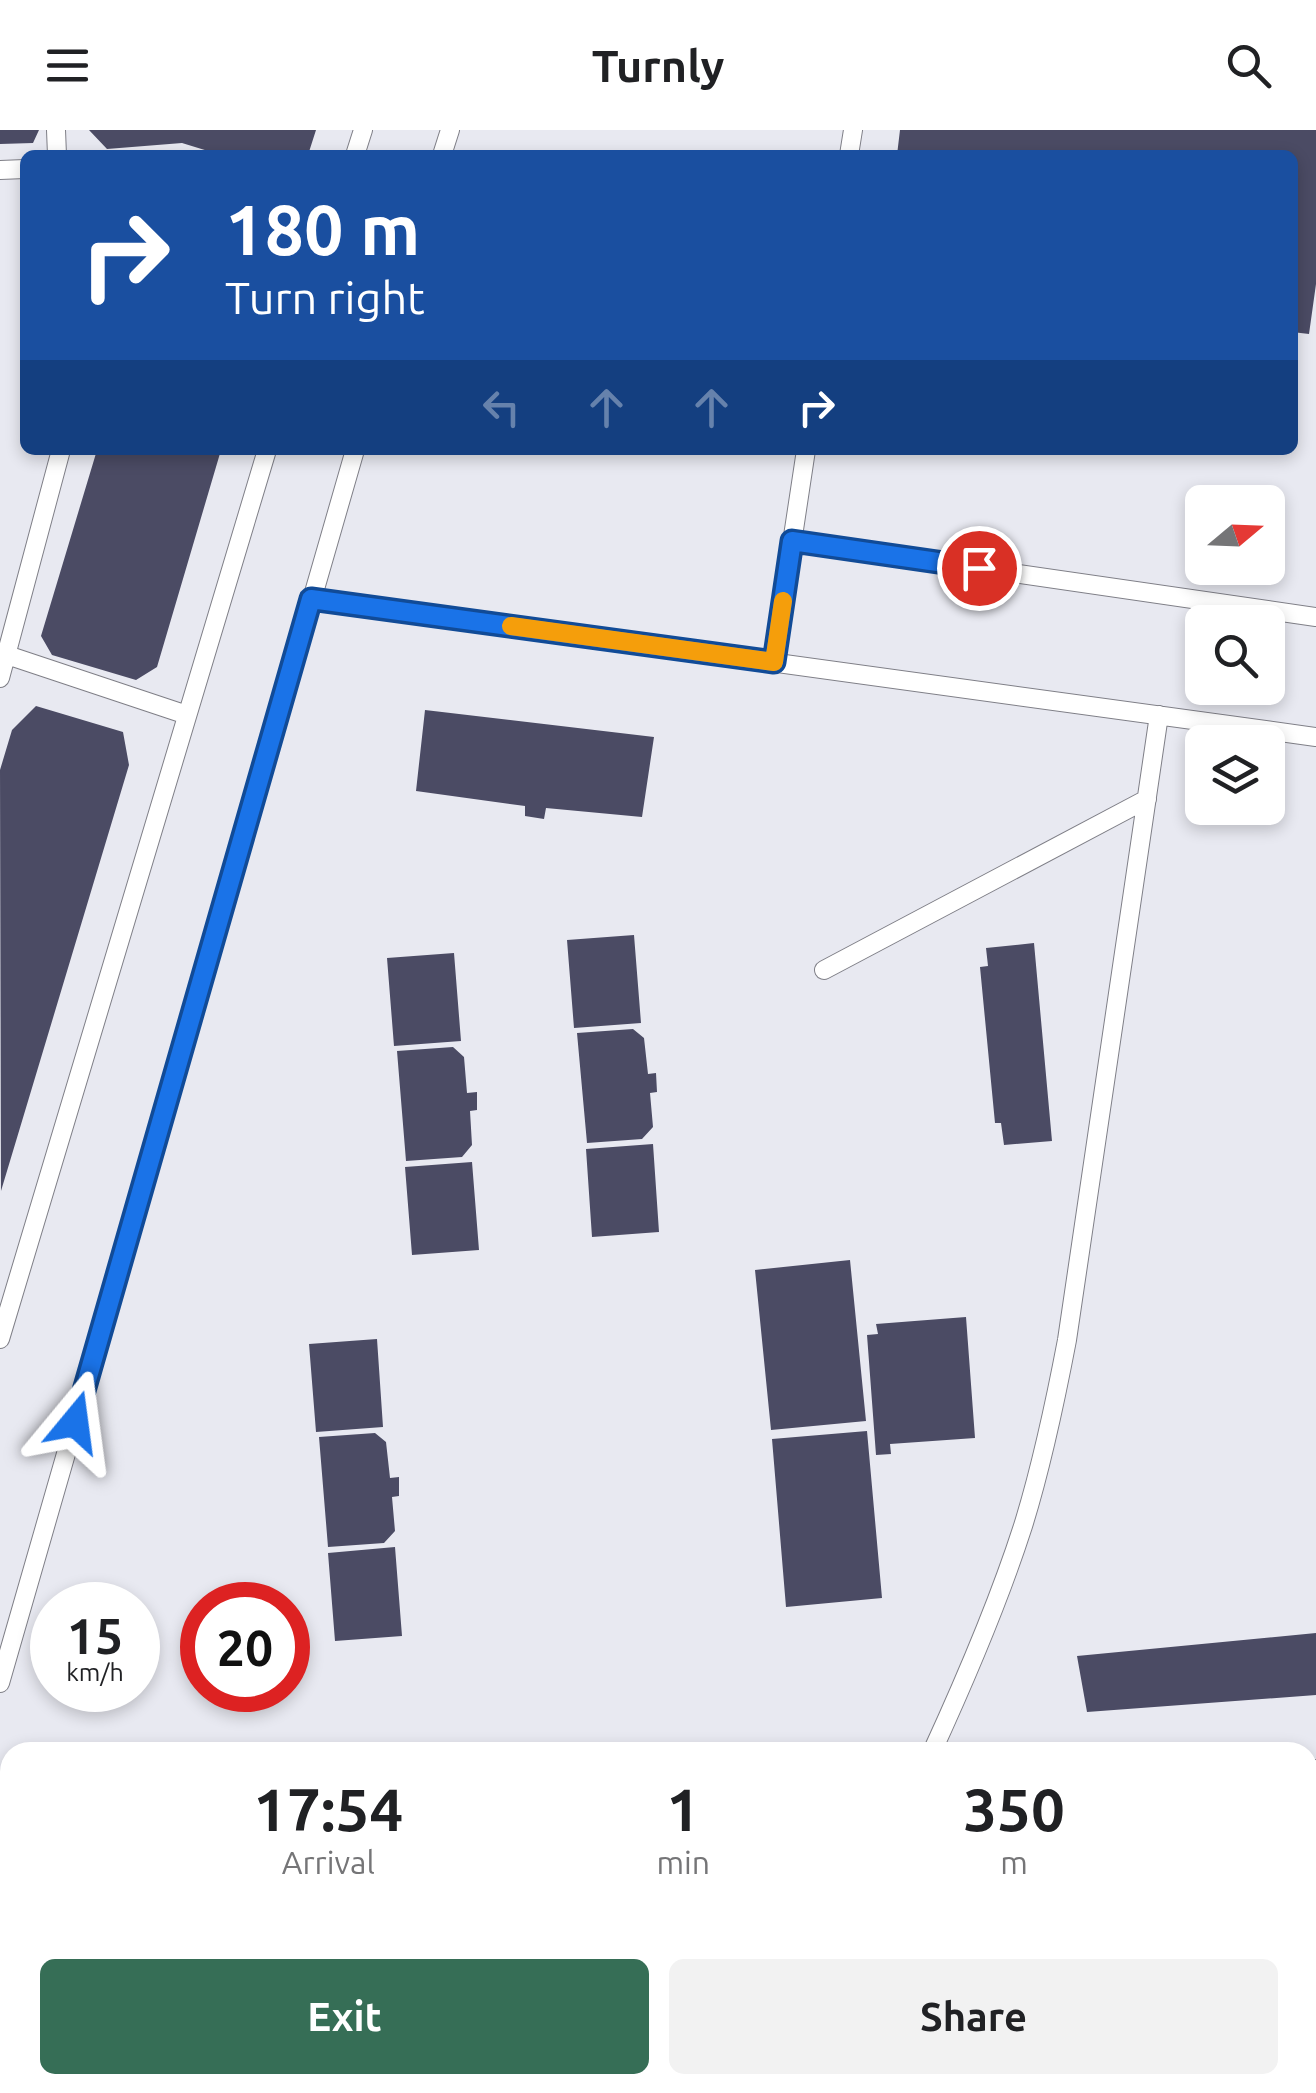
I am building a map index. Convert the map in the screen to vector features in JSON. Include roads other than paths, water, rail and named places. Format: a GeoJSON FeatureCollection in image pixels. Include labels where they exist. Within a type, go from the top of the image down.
{"type":"FeatureCollection","features":[{"type":"Feature","properties":{"kind":"lane"},"geometry":{"type":"LineString","coordinates":[[0,678],[60,455]]}},
{"type":"Feature","properties":{"kind":"lane"},"geometry":{"type":"LineString","coordinates":[[0,1339],[265,455]]}},
{"type":"Feature","properties":{"kind":"lane"},"geometry":{"type":"LineString","coordinates":[[0,1683],[354,455]]}},
{"type":"Feature","properties":{"kind":"lane"},"geometry":{"type":"LineString","coordinates":[[774,662],[805,455]]}},
{"type":"Feature","properties":{"kind":"lane"},"geometry":{"type":"LineString","coordinates":[[792,541],[1316,617]]}},
{"type":"Feature","properties":{"kind":"lane"},"geometry":{"type":"LineString","coordinates":[[311,599],[1316,737]]}},
{"type":"Feature","properties":{"kind":"lane"},"geometry":{"type":"LineString","coordinates":[[4,654],[187,715]]}},
{"type":"Feature","properties":{"kind":"lane"},"geometry":{"type":"LineString","coordinates":[[937,1742],[1003,1584],[1042,1460],[1055,1401],[1159,715]]}},
{"type":"Feature","properties":{"kind":"lane"},"geometry":{"type":"LineString","coordinates":[[824,970],[1147,799]]}}]}
